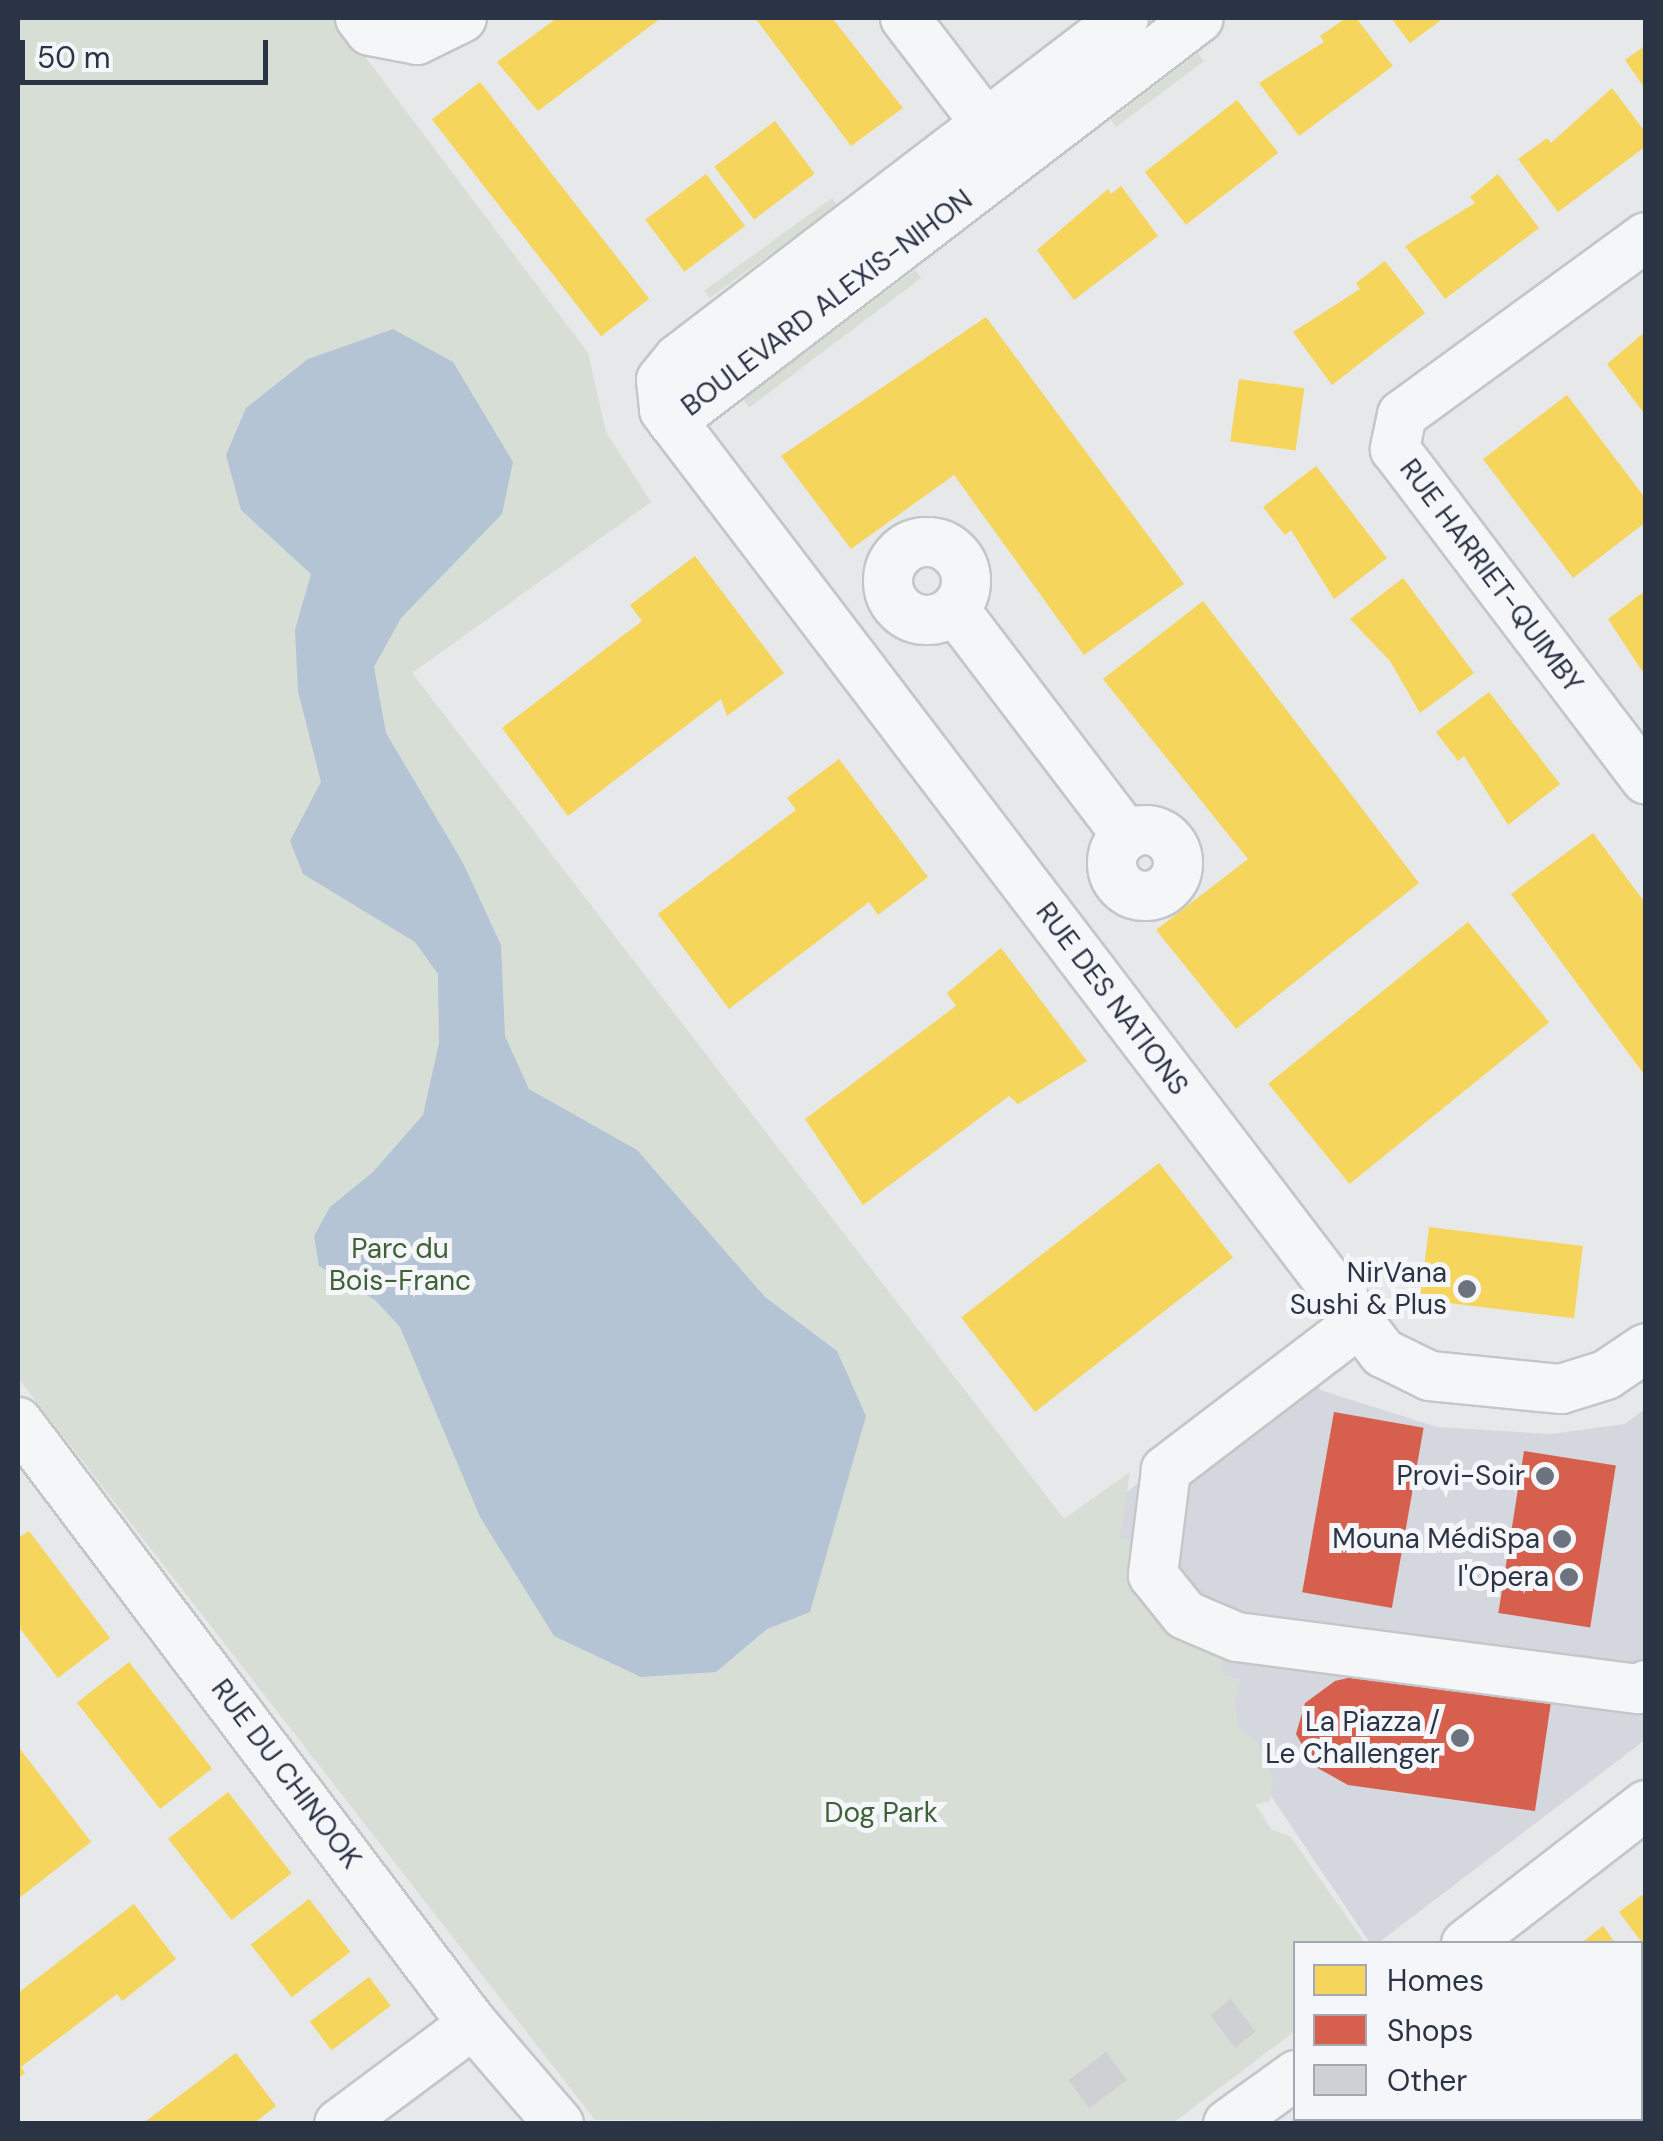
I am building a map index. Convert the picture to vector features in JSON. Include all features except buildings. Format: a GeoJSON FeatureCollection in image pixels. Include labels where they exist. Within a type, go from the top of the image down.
{"type":"FeatureCollection","features":[{"type":"Feature","properties":{"kind":"street"},"geometry":{"type":"LineString","coordinates":[[360,18],[370,30],[417,40],[462,18]]}},
{"type":"Feature","properties":{"kind":"street"},"geometry":{"type":"LineString","coordinates":[[905,18],[1001,142]]}},
{"type":"Feature","properties":{"kind":"street","name":"BOULEVARD ALEXIS-NIHON"},"geometry":{"type":"LineString","coordinates":[[672,421],[1001,142],[1124,18]]}},
{"type":"Feature","properties":{"kind":"street","name":"BOULEVARD ALEXIS-NIHON"},"geometry":{"type":"LineString","coordinates":[[1001,142],[1199,18]]}},
{"type":"Feature","properties":{"kind":"street","name":"RUE HARRIET-QUIMBY"},"geometry":{"type":"LineString","coordinates":[[1646,237],[1402,416],[1395,450],[1646,780]]}},
{"type":"Feature","properties":{"kind":"street","name":"RUE DES NATIONS"},"geometry":{"type":"LineString","coordinates":[[672,421],[1358,1323],[1395,1363],[1430,1376],[1562,1388],[1639,1366]]}},
{"type":"Feature","properties":{"kind":"street"},"geometry":{"type":"LineString","coordinates":[[936,543],[964,568],[965,594],[955,610],[924,621],[895,604],[888,588],[892,563],[911,545],[936,543]]}},
{"type":"Feature","properties":{"kind":"street"},"geometry":{"type":"LineString","coordinates":[[842,645],[895,604]]}},
{"type":"Feature","properties":{"kind":"street"},"geometry":{"type":"LineString","coordinates":[[955,610],[1127,836],[1159,834],[1174,848],[1178,870],[1158,894],[1138,896],[1120,884],[1062,934]]}},
{"type":"Feature","properties":{"kind":"street"},"geometry":{"type":"LineString","coordinates":[[1358,1323],[1166,1470],[1152,1575],[1185,1616],[1237,1637],[1639,1690],[1646,1685]]}},
{"type":"Feature","properties":{"kind":"street","name":"RUE DU CHINOOK"},"geometry":{"type":"LineString","coordinates":[[18,1422],[473,2024],[559,2124]]}},
{"type":"Feature","properties":{"kind":"street"},"geometry":{"type":"LineString","coordinates":[[1470,1941],[1646,1805]]}},
{"type":"Feature","properties":{"kind":"street"},"geometry":{"type":"LineString","coordinates":[[339,2124],[473,2024]]}},
{"type":"Feature","properties":{"kind":"street"},"geometry":{"type":"LineString","coordinates":[[1228,2124],[1293,2077]]}},
{"type":"Feature","properties":{"kind":"shaded area"},"geometry":{"type":"Polygon","coordinates":[[[1304,1348],[1320,1390],[1437,1427],[1550,1434],[1625,1424],[1645,1409],[1645,1740],[1381,1941],[1369,1941],[1088,1524],[1304,1348]]]}},
{"type":"Feature","properties":{"kind":"green space","name":"Parc du Bois-Franc"},"geometry":{"type":"Polygon","coordinates":[[[18,18],[336,18],[588,353],[606,432],[651,502],[412,673],[1064,1519],[1130,1472],[1120,1538],[1144,1543],[1224,1648],[1221,1674],[1241,1680],[1235,1700],[1238,1727],[1257,1742],[1273,1778],[1270,1802],[1255,1804],[1272,1830],[1290,1836],[1364,1941],[1293,1941],[1293,2033],[1173,2123],[595,2120],[18,1378],[18,18]]]}},
{"type":"Feature","properties":{"kind":"green space"},"geometry":{"type":"Polygon","coordinates":[[[1198,53],[1204,61],[1116,127],[1111,120],[1198,53]]]}},
{"type":"Feature","properties":{"kind":"green space"},"geometry":{"type":"Polygon","coordinates":[[[832,198],[837,205],[709,298],[704,291],[832,198]]]}},
{"type":"Feature","properties":{"kind":"green space"},"geometry":{"type":"Polygon","coordinates":[[[915,270],[921,278],[749,407],[743,399],[915,270]]]}},
{"type":"Feature","properties":{"kind":"water"},"geometry":{"type":"Polygon","coordinates":[[[393,329],[453,362],[513,462],[502,514],[401,618],[374,667],[386,733],[463,863],[501,945],[505,1036],[529,1089],[637,1150],[765,1297],[837,1351],[866,1416],[810,1612],[767,1629],[716,1672],[641,1677],[554,1636],[480,1517],[400,1327],[375,1300],[319,1266],[314,1236],[330,1207],[373,1172],[423,1115],[439,1043],[438,974],[415,942],[303,874],[290,841],[321,782],[298,691],[295,630],[311,574],[241,510],[226,455],[246,408],[308,359],[393,329]]]}},
{"type":"Feature","properties":{"kind":"place","name":"NirVana Sushi & Plus"},"geometry":{"type":"Point","coordinates":[1467,1289]}},
{"type":"Feature","properties":{"kind":"place","name":"Provi-Soir"},"geometry":{"type":"Point","coordinates":[1545,1476]}},
{"type":"Feature","properties":{"kind":"place","name":"Mouna MédiSpa"},"geometry":{"type":"Point","coordinates":[1562,1539]}},
{"type":"Feature","properties":{"kind":"place","name":"l'Opera"},"geometry":{"type":"Point","coordinates":[1569,1577]}},
{"type":"Feature","properties":{"kind":"place","name":"La Piazza / Le Challenger"},"geometry":{"type":"Point","coordinates":[1460,1738]}},
{"type":"Feature","properties":{"kind":"park label","name":"Dog Park"},"geometry":{"type":"Point","coordinates":[881,1813]}}]}
